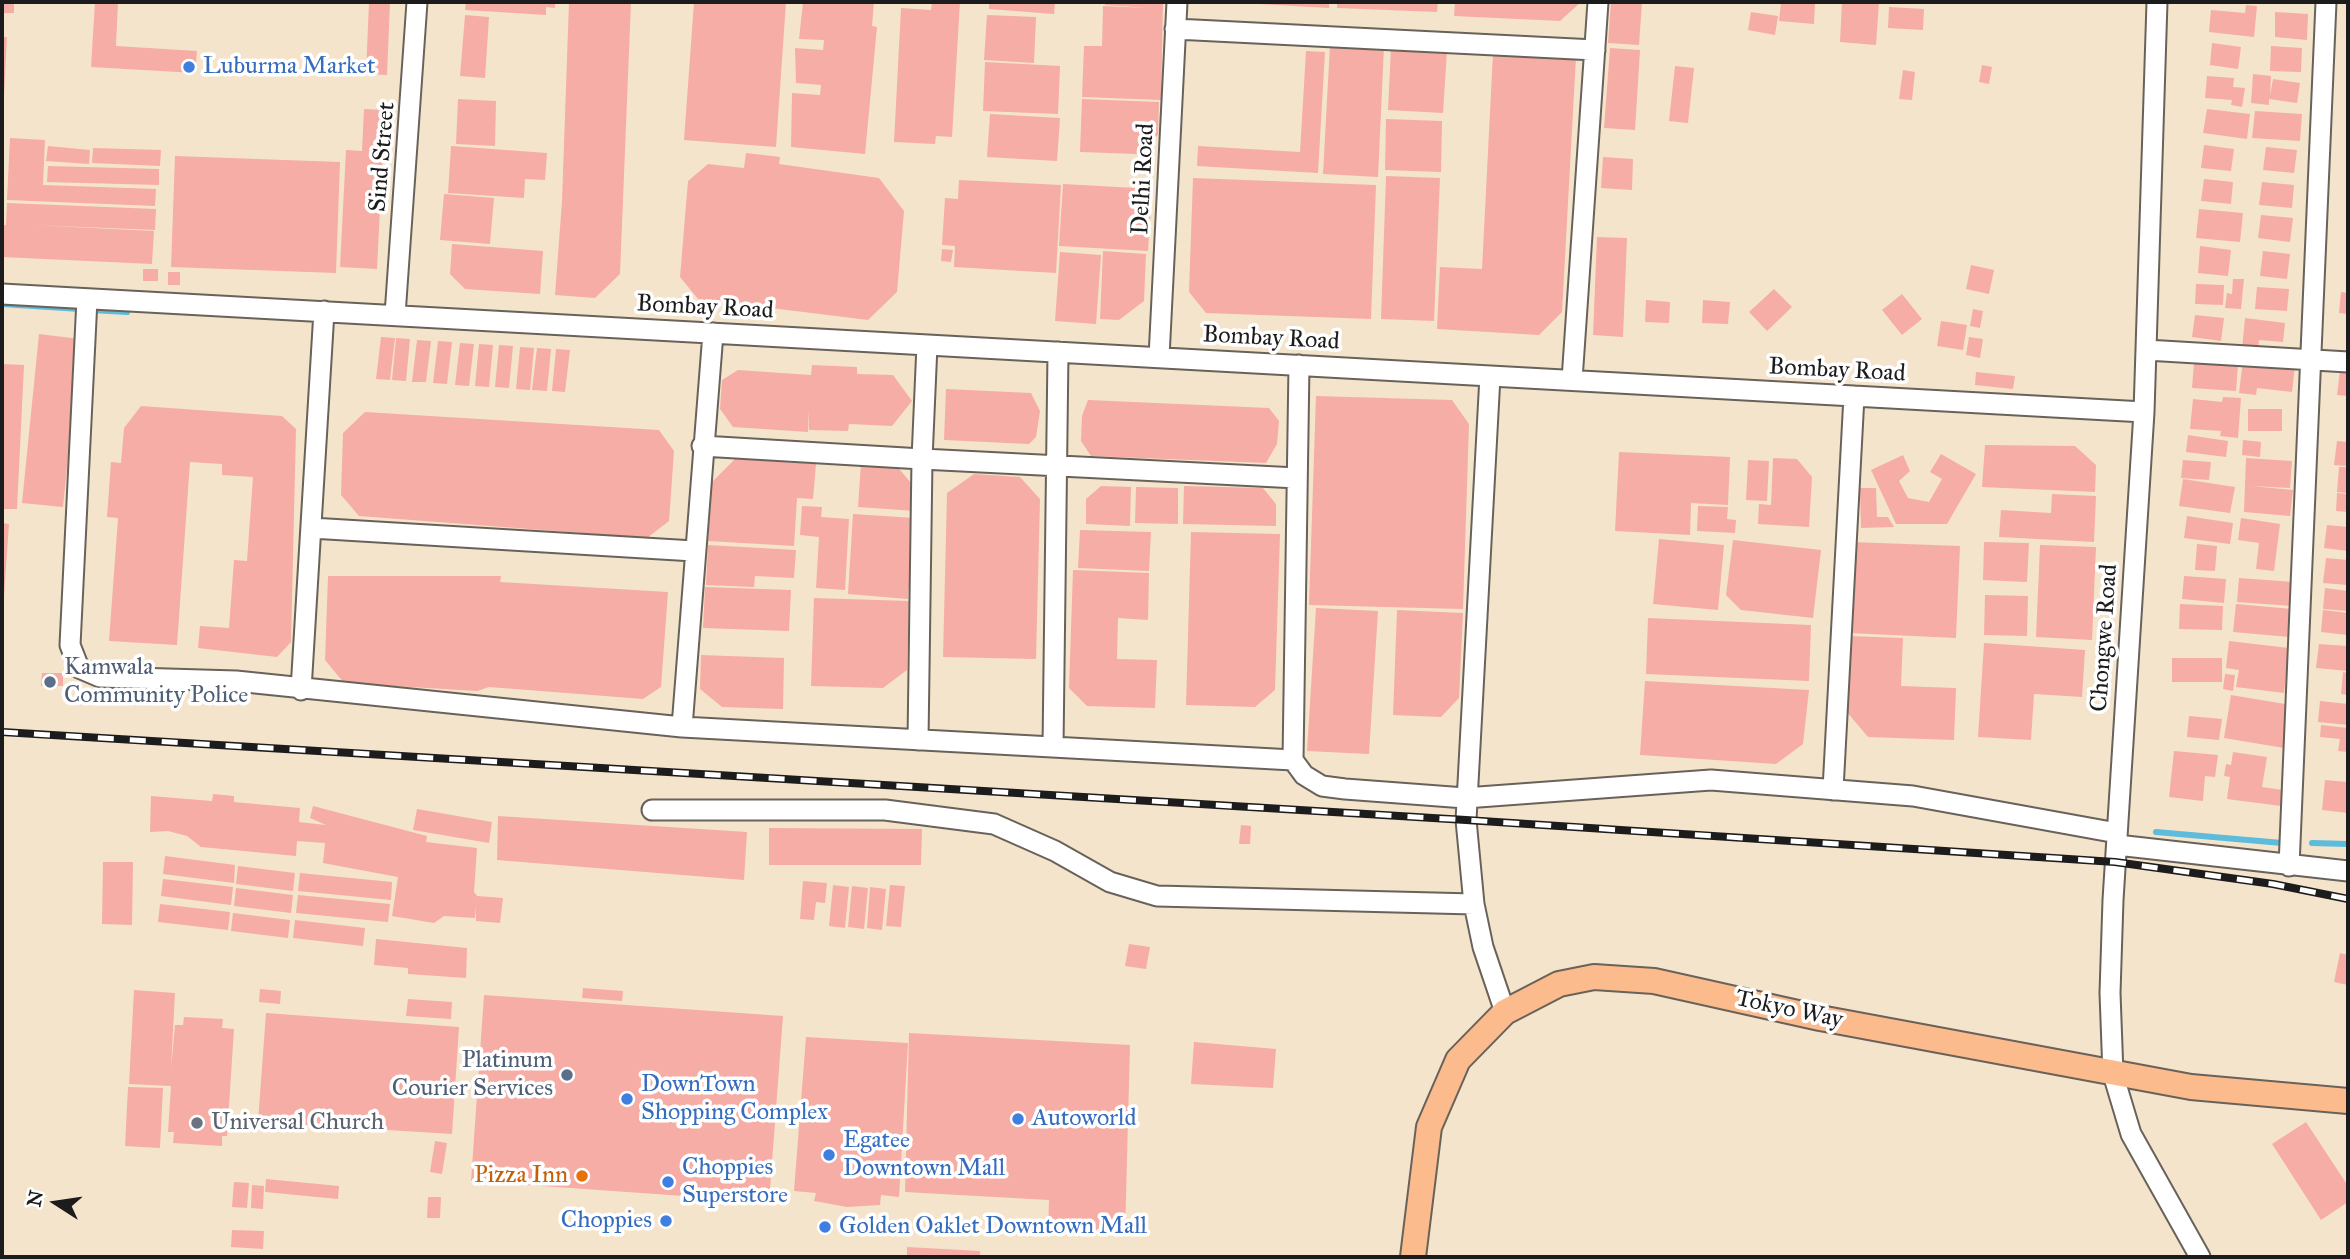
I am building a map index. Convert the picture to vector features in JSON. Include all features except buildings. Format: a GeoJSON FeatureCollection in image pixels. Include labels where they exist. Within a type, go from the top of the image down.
{"type":"FeatureCollection","features":[{"type":"Feature","properties":{"kind":"main road","name":"Tokyo Way"},"geometry":{"type":"LineString","coordinates":[[1413,1257],[1429,1127],[1458,1060],[1505,1012],[1559,984],[1594,977],[1624,977],[1820,1018],[2191,1087],[2348,1101]]}},
{"type":"Feature","properties":{"kind":"street","name":"Sind Street"},"geometry":{"type":"LineString","coordinates":[[395,315],[417,2]]}},
{"type":"Feature","properties":{"kind":"street","name":"Delhi Road"},"geometry":{"type":"LineString","coordinates":[[1158,358],[1177,2]]}},
{"type":"Feature","properties":{"kind":"street"},"geometry":{"type":"LineString","coordinates":[[1572,380],[1598,2]]}},
{"type":"Feature","properties":{"kind":"street","name":"Chongwe Road"},"geometry":{"type":"LineString","coordinates":[[2157,2],[2144,412],[2110,993],[2113,1074],[2131,1133],[2200,1257]]}},
{"type":"Feature","properties":{"kind":"street"},"geometry":{"type":"LineString","coordinates":[[2289,866],[2326,2]]}},
{"type":"Feature","properties":{"kind":"street"},"geometry":{"type":"LineString","coordinates":[[1175,29],[1595,50]]}},
{"type":"Feature","properties":{"kind":"street","name":"Bombay Road"},"geometry":{"type":"LineString","coordinates":[[2,294],[2144,412]]}},
{"type":"Feature","properties":{"kind":"street"},"geometry":{"type":"LineString","coordinates":[[87,299],[70,645],[79,668],[100,677],[236,681],[301,690],[682,727],[1293,760]]}},
{"type":"Feature","properties":{"kind":"street"},"geometry":{"type":"LineString","coordinates":[[301,690],[324,311]]}},
{"type":"Feature","properties":{"kind":"street"},"geometry":{"type":"LineString","coordinates":[[682,727],[702,446],[713,333]]}},
{"type":"Feature","properties":{"kind":"street"},"geometry":{"type":"LineString","coordinates":[[918,740],[922,459],[927,345]]}},
{"type":"Feature","properties":{"kind":"street"},"geometry":{"type":"LineString","coordinates":[[2146,350],[2348,362]]}},
{"type":"Feature","properties":{"kind":"street"},"geometry":{"type":"LineString","coordinates":[[1053,747],[1058,352]]}},
{"type":"Feature","properties":{"kind":"street"},"geometry":{"type":"LineString","coordinates":[[1299,365],[1293,760],[1304,775],[1322,786],[1465,798],[1711,780],[1913,796],[2117,839],[2289,866],[2348,871]]}},
{"type":"Feature","properties":{"kind":"street"},"geometry":{"type":"LineString","coordinates":[[1490,376],[1465,798],[1474,904],[1483,947],[1505,1012]]}},
{"type":"Feature","properties":{"kind":"street"},"geometry":{"type":"LineString","coordinates":[[1833,790],[1854,396]]}},
{"type":"Feature","properties":{"kind":"street"},"geometry":{"type":"LineString","coordinates":[[702,446],[1297,478]]}},
{"type":"Feature","properties":{"kind":"street"},"geometry":{"type":"LineString","coordinates":[[311,528],[694,551]]}},
{"type":"Feature","properties":{"kind":"street"},"geometry":{"type":"LineString","coordinates":[[652,810],[885,810],[995,824],[1055,851],[1110,882],[1157,896],[1474,904]]}},
{"type":"Feature","properties":{"kind":"waterway"},"geometry":{"type":"LineString","coordinates":[[2,304],[80,309]]}},
{"type":"Feature","properties":{"kind":"waterway"},"geometry":{"type":"LineString","coordinates":[[92,310],[127,312]]}},
{"type":"Feature","properties":{"kind":"waterway"},"geometry":{"type":"LineString","coordinates":[[2156,832],[2282,843]]}},
{"type":"Feature","properties":{"kind":"waterway"},"geometry":{"type":"LineString","coordinates":[[2312,843],[2348,844]]}},
{"type":"Feature","properties":{"kind":"railway"},"geometry":{"type":"LineString","coordinates":[[2,732],[2115,862],[2273,884],[2348,899]]}},
{"type":"Feature","properties":{"kind":"place","name":"Luburma Market"},"geometry":{"type":"Point","coordinates":[189,67]}},
{"type":"Feature","properties":{"kind":"place","name":"Kamwala Community Police"},"geometry":{"type":"Point","coordinates":[50,682]}},
{"type":"Feature","properties":{"kind":"place","name":"Platinum Courier Services"},"geometry":{"type":"Point","coordinates":[567,1075]}},
{"type":"Feature","properties":{"kind":"place","name":"DownTown Shopping Complex"},"geometry":{"type":"Point","coordinates":[627,1099]}},
{"type":"Feature","properties":{"kind":"place","name":"Autoworld"},"geometry":{"type":"Point","coordinates":[1018,1119]}},
{"type":"Feature","properties":{"kind":"place","name":"Universal Church"},"geometry":{"type":"Point","coordinates":[197,1123]}},
{"type":"Feature","properties":{"kind":"place","name":"Egatee Downtown Mall"},"geometry":{"type":"Point","coordinates":[829,1155]}},
{"type":"Feature","properties":{"kind":"place","name":"Pizza Inn"},"geometry":{"type":"Point","coordinates":[582,1176]}},
{"type":"Feature","properties":{"kind":"place","name":"Choppies Superstore"},"geometry":{"type":"Point","coordinates":[668,1182]}},
{"type":"Feature","properties":{"kind":"place","name":"Choppies"},"geometry":{"type":"Point","coordinates":[666,1221]}},
{"type":"Feature","properties":{"kind":"place","name":"Golden Oaklet Downtown Mall"},"geometry":{"type":"Point","coordinates":[825,1227]}}]}
